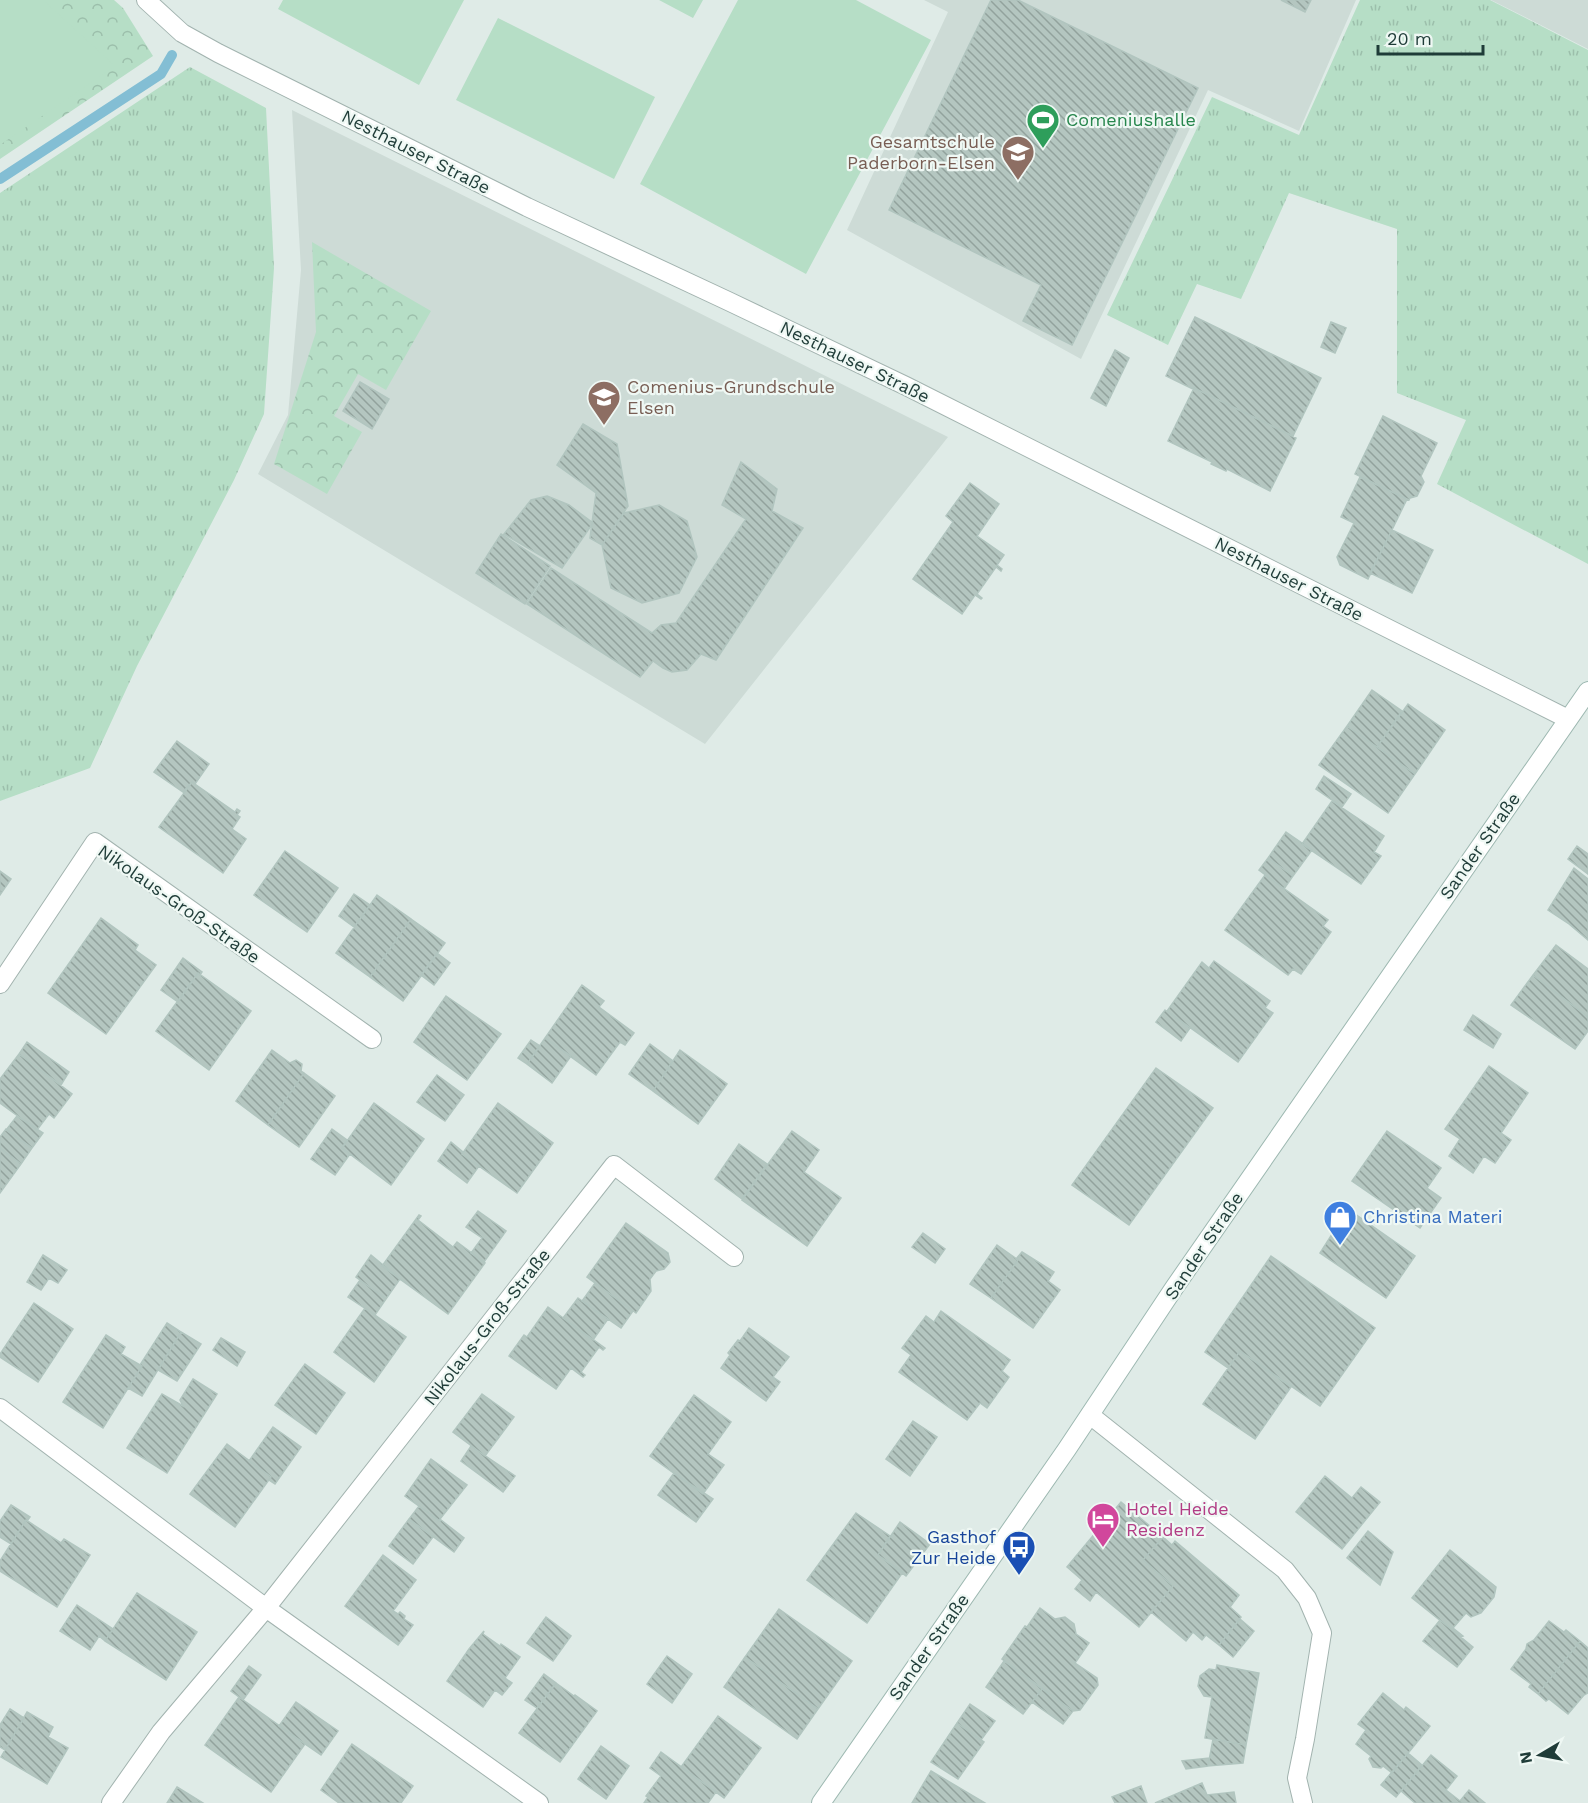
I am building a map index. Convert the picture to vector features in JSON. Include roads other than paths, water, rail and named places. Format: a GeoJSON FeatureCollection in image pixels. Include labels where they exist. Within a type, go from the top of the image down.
{"type":"FeatureCollection","features":[{"type":"Feature","properties":{"kind":"street","name":"Nesthauser Straße"},"geometry":{"type":"LineString","coordinates":[[146,0],[182,33],[218,53],[527,207],[906,386],[1577,714]]}},
{"type":"Feature","properties":{"kind":"street","name":"Sander Straße"},"geometry":{"type":"LineString","coordinates":[[821,1803],[1090,1415],[1174,1288],[1577,714],[1588,691]]}},
{"type":"Feature","properties":{"kind":"street","name":"Nikolaus-Groß-Straße"},"geometry":{"type":"LineString","coordinates":[[0,984],[95,842],[372,1039]]}},
{"type":"Feature","properties":{"kind":"street","name":"Nikolaus-Groß-Straße"},"geometry":{"type":"LineString","coordinates":[[111,1803],[161,1732],[266,1608],[614,1165],[734,1257]]}},
{"type":"Feature","properties":{"kind":"street"},"geometry":{"type":"LineString","coordinates":[[0,1408],[266,1608],[539,1803]]}},
{"type":"Feature","properties":{"kind":"street"},"geometry":{"type":"LineString","coordinates":[[1090,1415],[1285,1570],[1307,1598],[1322,1633],[1297,1778],[1303,1803]]}},
{"type":"Feature","properties":{"kind":"waterway"},"geometry":{"type":"LineString","coordinates":[[0,179],[161,74],[172,55]]}},
{"type":"Feature","properties":{"kind":"place","name":"Comeniushalle"},"geometry":{"type":"Point","coordinates":[1043,149]}},
{"type":"Feature","properties":{"kind":"place","name":"Gesamtschule Paderborn-Elsen"},"geometry":{"type":"Point","coordinates":[1018,181]}},
{"type":"Feature","properties":{"kind":"place","name":"Comenius-Grundschule Elsen"},"geometry":{"type":"Point","coordinates":[604,426]}},
{"type":"Feature","properties":{"kind":"place","name":"Christina Materi"},"geometry":{"type":"Point","coordinates":[1340,1246]}},
{"type":"Feature","properties":{"kind":"place","name":"Hotel Heide Residenz"},"geometry":{"type":"Point","coordinates":[1103,1548]}},
{"type":"Feature","properties":{"kind":"place","name":"Gasthof Zur Heide"},"geometry":{"type":"Point","coordinates":[1019,1576]}}]}
